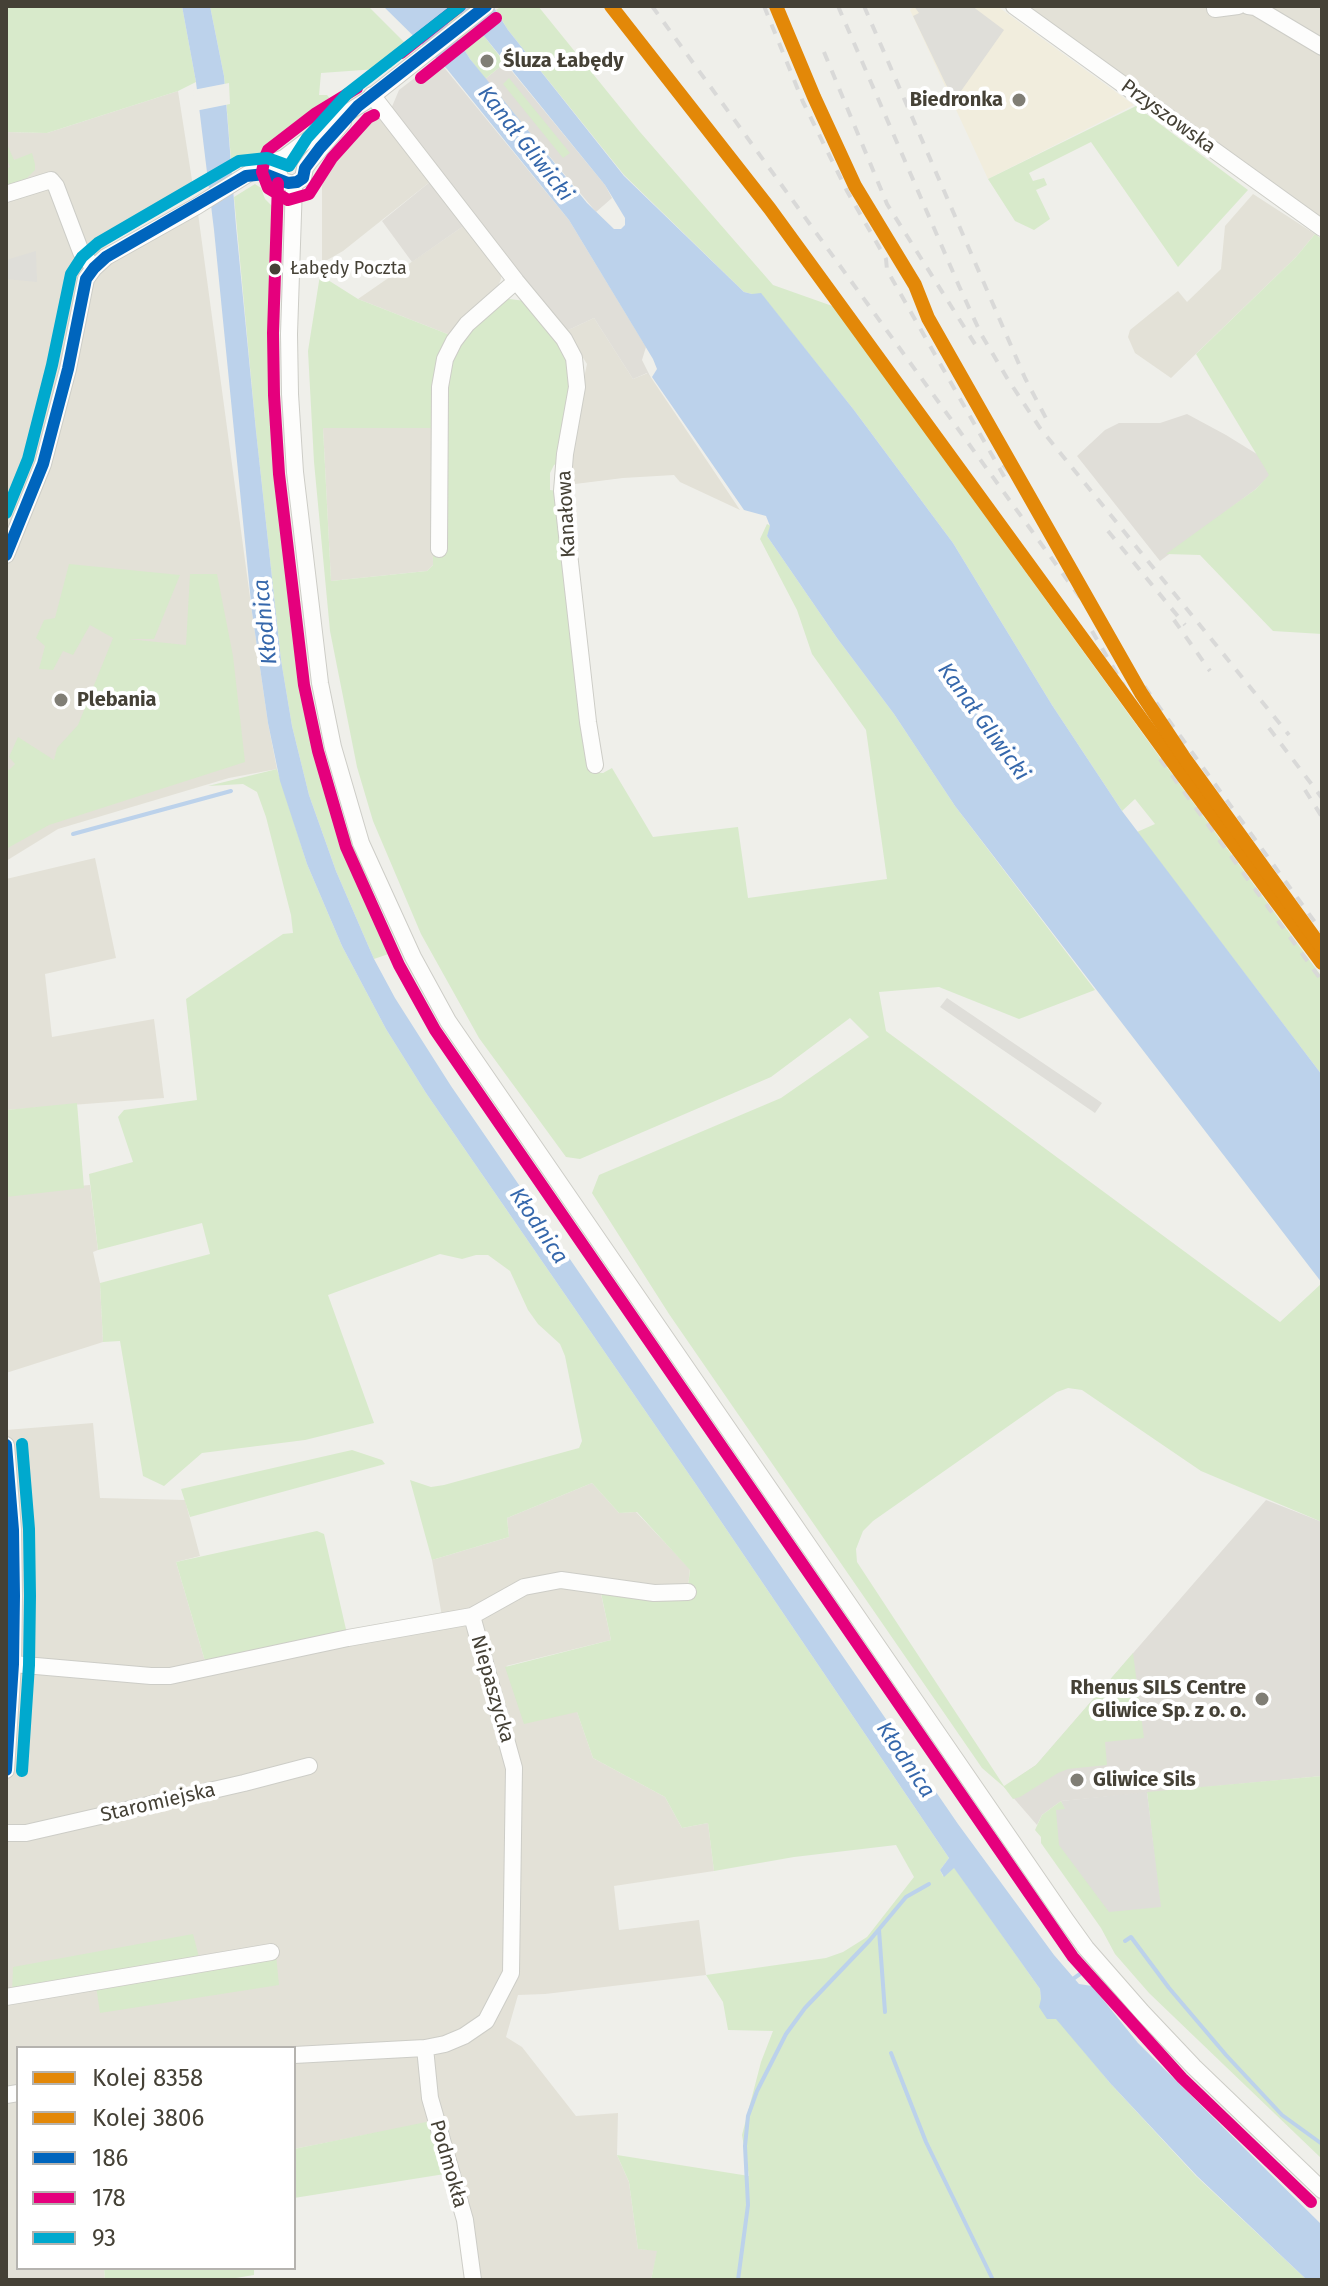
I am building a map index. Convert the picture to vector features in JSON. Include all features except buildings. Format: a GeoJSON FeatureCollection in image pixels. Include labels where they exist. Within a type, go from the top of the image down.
{"type":"FeatureCollection","features":[{"type":"Feature","properties":{"kind":"street"},"geometry":{"type":"LineString","coordinates":[[486,6],[411,66],[286,157],[278,168],[288,181],[290,394],[295,472],[320,683],[333,747],[361,843],[413,957],[448,1021],[1066,1920],[1086,1948],[1194,2067],[1322,2190]]}},
{"type":"Feature","properties":{"kind":"street","name":"Przyszowska"},"geometry":{"type":"LineString","coordinates":[[1014,6],[1322,228]]}},
{"type":"Feature","properties":{"kind":"street"},"geometry":{"type":"LineString","coordinates":[[1215,6],[1215,9],[1238,6]]}},
{"type":"Feature","properties":{"kind":"street"},"geometry":{"type":"LineString","coordinates":[[1248,6],[1255,7],[1322,47]]}},
{"type":"Feature","properties":{"kind":"street","name":"Kanałowa"},"geometry":{"type":"LineString","coordinates":[[372,95],[564,339],[574,358],[577,387],[562,491],[595,765]]}},
{"type":"Feature","properties":{"kind":"street"},"geometry":{"type":"LineString","coordinates":[[246,176],[258,173],[288,181],[303,178],[305,168],[328,137],[358,106]]}},
{"type":"Feature","properties":{"kind":"street"},"geometry":{"type":"LineString","coordinates":[[6,555],[11,532],[43,464],[68,369],[86,279],[94,268],[106,257],[264,165],[286,157],[299,158],[305,168]]}},
{"type":"Feature","properties":{"kind":"street"},"geometry":{"type":"LineString","coordinates":[[6,194],[51,180],[81,252],[94,268]]}},
{"type":"Feature","properties":{"kind":"street"},"geometry":{"type":"LineString","coordinates":[[439,549],[440,387],[445,359],[467,324],[516,281]]}},
{"type":"Feature","properties":{"kind":"street"},"geometry":{"type":"LineString","coordinates":[[6,1445],[13,1530],[13,1664],[6,1770]]}},
{"type":"Feature","properties":{"kind":"street"},"geometry":{"type":"LineString","coordinates":[[472,1616],[524,1587],[561,1580],[654,1593],[688,1592]]}},
{"type":"Feature","properties":{"kind":"street","name":"Niepaszycka"},"geometry":{"type":"LineString","coordinates":[[13,1664],[170,1676],[348,1638],[472,1616],[514,1768],[511,1973],[486,2021],[445,2044],[425,2048],[296,2055]]}},
{"type":"Feature","properties":{"kind":"street","name":"Staromiejska"},"geometry":{"type":"LineString","coordinates":[[6,1833],[45,1829],[309,1766]]}},
{"type":"Feature","properties":{"kind":"street"},"geometry":{"type":"LineString","coordinates":[[6,1997],[271,1952]]}},
{"type":"Feature","properties":{"kind":"street","name":"Podmokła"},"geometry":{"type":"LineString","coordinates":[[425,2048],[430,2098],[465,2220],[473,2280]]}},
{"type":"Feature","properties":{"kind":"shaded area"},"geometry":{"type":"Polygon","coordinates":[[[914,6],[997,6],[1134,105],[988,179],[910,10],[914,6]]]}},
{"type":"Feature","properties":{"kind":"shaded area"},"geometry":{"type":"Polygon","coordinates":[[[914,6],[972,6],[1004,30],[954,101],[913,16],[919,13],[914,6]]]}},
{"type":"Feature","properties":{"kind":"shaded area"},"geometry":{"type":"Polygon","coordinates":[[[1024,6],[1322,6],[1322,221],[1024,6]]]}},
{"type":"Feature","properties":{"kind":"shaded area"},"geometry":{"type":"Polygon","coordinates":[[[438,60],[569,220],[646,347],[642,360],[651,378],[647,373],[633,379],[594,318],[566,331],[391,109],[399,90],[438,60]]]}},
{"type":"Feature","properties":{"kind":"shaded area"},"geometry":{"type":"Polygon","coordinates":[[[505,63],[605,185],[612,198],[596,212],[485,79],[505,63]]]}},
{"type":"Feature","properties":{"kind":"shaded area"},"geometry":{"type":"Polygon","coordinates":[[[178,91],[194,193],[110,243],[93,257],[78,278],[65,346],[36,461],[6,538],[6,132],[47,133],[178,91]]]}},
{"type":"Feature","properties":{"kind":"shaded area"},"geometry":{"type":"Polygon","coordinates":[[[376,115],[431,181],[343,251],[322,263],[322,188],[332,147],[369,116],[376,115]]]}},
{"type":"Feature","properties":{"kind":"shaded area"},"geometry":{"type":"Polygon","coordinates":[[[431,181],[465,225],[412,262],[382,221],[431,181]]]}},
{"type":"Feature","properties":{"kind":"shaded area"},"geometry":{"type":"Polygon","coordinates":[[[1253,194],[1315,234],[1296,257],[1171,378],[1135,353],[1128,337],[1130,330],[1178,291],[1187,302],[1221,269],[1225,226],[1253,194]]]}},
{"type":"Feature","properties":{"kind":"shaded area"},"geometry":{"type":"Polygon","coordinates":[[[197,206],[252,612],[277,769],[229,778],[58,829],[6,861],[6,556],[16,534],[86,279],[197,206]]]}},
{"type":"Feature","properties":{"kind":"shaded area"},"geometry":{"type":"Polygon","coordinates":[[[465,225],[501,272],[501,279],[450,335],[358,299],[465,225]]]}},
{"type":"Feature","properties":{"kind":"shaded area"},"geometry":{"type":"Polygon","coordinates":[[[36,251],[37,282],[6,279],[6,260],[36,251]]]}},
{"type":"Feature","properties":{"kind":"shaded area"},"geometry":{"type":"Polygon","coordinates":[[[594,318],[633,379],[648,373],[740,510],[680,482],[674,475],[567,485],[568,451],[587,364],[566,331],[594,318]]]}},
{"type":"Feature","properties":{"kind":"shaded area"},"geometry":{"type":"Polygon","coordinates":[[[1187,414],[1260,456],[1270,475],[1256,489],[1160,561],[1077,456],[1105,430],[1119,423],[1160,423],[1187,414]]]}},
{"type":"Feature","properties":{"kind":"shaded area"},"geometry":{"type":"Polygon","coordinates":[[[323,428],[432,428],[433,565],[427,571],[331,581],[323,428]]]}},
{"type":"Feature","properties":{"kind":"shaded area"},"geometry":{"type":"Polygon","coordinates":[[[95,858],[116,958],[45,974],[52,1037],[154,1019],[164,1098],[6,1110],[6,879],[95,858]]]}},
{"type":"Feature","properties":{"kind":"shaded area"},"geometry":{"type":"Polygon","coordinates":[[[947,998],[1102,1103],[1095,1113],[940,1007],[947,998]]]}},
{"type":"Feature","properties":{"kind":"shaded area"},"geometry":{"type":"Polygon","coordinates":[[[90,1185],[98,1250],[93,1252],[100,1283],[103,1342],[6,1373],[6,1192],[90,1185]]]}},
{"type":"Feature","properties":{"kind":"shaded area"},"geometry":{"type":"Polygon","coordinates":[[[93,1423],[100,1498],[185,1500],[200,1556],[176,1562],[207,1668],[443,1622],[432,1560],[509,1537],[507,1518],[592,1483],[619,1513],[636,1512],[690,1569],[688,1587],[654,1587],[598,1580],[611,1640],[506,1666],[577,1712],[593,1758],[665,1797],[682,1828],[708,1823],[714,1871],[614,1886],[619,1930],[699,1920],[706,1975],[518,1995],[506,2037],[522,2047],[576,2116],[618,2113],[617,2155],[629,2182],[638,2249],[658,2250],[651,2280],[474,2280],[436,2121],[296,2149],[296,2046],[16,2046],[16,2270],[104,2270],[105,2280],[6,2280],[6,1430],[93,1423]]]}},
{"type":"Feature","properties":{"kind":"shaded area"},"geometry":{"type":"Polygon","coordinates":[[[1266,1500],[1322,1522],[1322,1776],[1061,1801],[1042,1815],[1037,1825],[1004,1787],[1036,1765],[1266,1500]]]}},
{"type":"Feature","properties":{"kind":"shaded area"},"geometry":{"type":"Polygon","coordinates":[[[1147,1792],[1161,1907],[1109,1912],[1059,1845],[1056,1810],[1065,1809],[1061,1801],[1147,1792]]]}},
{"type":"Feature","properties":{"kind":"green space"},"geometry":{"type":"Polygon","coordinates":[[[6,6],[182,6],[196,82],[178,91],[47,133],[6,132],[6,6]]]}},
{"type":"Feature","properties":{"kind":"green space"},"geometry":{"type":"Polygon","coordinates":[[[210,6],[368,6],[412,50],[391,68],[321,73],[319,95],[327,95],[331,100],[331,112],[232,171],[224,76],[210,6]]]}},
{"type":"Feature","properties":{"kind":"green space"},"geometry":{"type":"Polygon","coordinates":[[[502,6],[538,6],[640,132],[773,285],[838,308],[943,458],[1322,977],[1322,1075],[1137,832],[1155,824],[1135,799],[1122,811],[1052,705],[953,543],[854,410],[761,294],[744,292],[624,175],[508,30],[496,10],[502,6]]]}},
{"type":"Feature","properties":{"kind":"green space"},"geometry":{"type":"Polygon","coordinates":[[[451,8],[484,36],[505,63],[485,79],[446,20],[446,11],[451,8]]]}},
{"type":"Feature","properties":{"kind":"green space"},"geometry":{"type":"Polygon","coordinates":[[[509,78],[570,153],[563,158],[503,84],[509,78]]]}},
{"type":"Feature","properties":{"kind":"green space"},"geometry":{"type":"Polygon","coordinates":[[[1136,106],[1248,190],[1178,267],[1091,142],[1029,173],[1033,181],[1044,178],[1047,185],[1036,190],[1050,219],[1034,230],[1015,221],[988,179],[1136,106]]]}},
{"type":"Feature","properties":{"kind":"green space"},"geometry":{"type":"Polygon","coordinates":[[[6,142],[14,160],[32,153],[35,170],[27,178],[6,186],[6,169],[10,167],[6,142]]]}},
{"type":"Feature","properties":{"kind":"green space"},"geometry":{"type":"Polygon","coordinates":[[[255,184],[277,211],[283,211],[278,360],[281,432],[292,575],[317,725],[341,814],[397,951],[374,959],[336,871],[309,795],[292,726],[281,660],[234,197],[255,184]]]}},
{"type":"Feature","properties":{"kind":"green space"},"geometry":{"type":"Polygon","coordinates":[[[1315,234],[1322,239],[1322,634],[1273,631],[1200,555],[1166,554],[1256,489],[1269,475],[1196,354],[1296,257],[1315,234]]]}},
{"type":"Feature","properties":{"kind":"green space"},"geometry":{"type":"Polygon","coordinates":[[[320,275],[358,299],[450,335],[502,298],[525,301],[563,343],[572,391],[562,460],[554,465],[550,473],[550,490],[558,491],[591,772],[603,773],[612,768],[653,837],[738,827],[748,898],[887,879],[866,730],[812,654],[797,610],[760,539],[767,524],[771,526],[767,536],[837,638],[894,714],[955,806],[1095,990],[1019,1019],[939,987],[879,992],[886,1031],[1280,1322],[1322,1283],[1322,1522],[1201,1471],[1082,1390],[1068,1388],[1057,1392],[863,1531],[856,1549],[857,1562],[1004,1786],[1036,1765],[1133,1653],[1144,1738],[1105,1742],[1107,1765],[1068,1769],[1013,1799],[982,1768],[669,1314],[592,1193],[599,1175],[781,1098],[869,1037],[850,1018],[771,1077],[580,1159],[566,1157],[479,1038],[421,934],[373,821],[357,767],[330,631],[314,462],[308,351],[320,275]],[[323,428],[331,581],[427,571],[433,565],[432,428],[323,428]]]}},
{"type":"Feature","properties":{"kind":"green space"},"geometry":{"type":"Polygon","coordinates":[[[69,564],[180,575],[154,639],[128,639],[186,645],[190,574],[217,574],[233,656],[245,762],[49,825],[6,849],[6,768],[9,770],[15,764],[9,757],[18,737],[54,760],[57,748],[78,725],[113,638],[90,625],[73,655],[63,651],[53,670],[39,669],[45,646],[36,638],[44,620],[55,618],[69,564]]]}},
{"type":"Feature","properties":{"kind":"green space"},"geometry":{"type":"Polygon","coordinates":[[[277,769],[307,864],[342,946],[386,1029],[426,1093],[949,1858],[940,1870],[943,1876],[954,1867],[1040,1989],[1041,1999],[1110,2083],[1196,2176],[1307,2280],[651,2280],[657,2251],[638,2249],[629,2182],[617,2155],[749,2176],[742,2135],[761,2062],[773,2031],[728,2030],[723,2002],[706,1975],[826,1958],[843,1952],[867,1937],[914,1877],[896,1845],[794,1857],[714,1871],[708,1823],[682,1828],[665,1797],[593,1758],[577,1712],[524,1724],[505,1667],[611,1640],[598,1579],[654,1587],[688,1586],[690,1570],[637,1512],[619,1513],[592,1483],[507,1518],[509,1537],[432,1560],[410,1480],[431,1487],[444,1485],[579,1448],[582,1441],[560,1344],[528,1310],[510,1271],[488,1255],[462,1259],[440,1254],[328,1295],[374,1423],[305,1440],[202,1453],[164,1486],[143,1476],[120,1341],[103,1342],[100,1283],[210,1254],[202,1223],[98,1250],[89,1174],[133,1162],[118,1117],[124,1110],[197,1100],[186,999],[283,934],[293,933],[266,817],[257,792],[243,784],[208,786],[277,769]]]}},
{"type":"Feature","properties":{"kind":"green space"},"geometry":{"type":"Polygon","coordinates":[[[77,1103],[84,1188],[6,1197],[6,1110],[77,1103]]]}},
{"type":"Feature","properties":{"kind":"green space"},"geometry":{"type":"Polygon","coordinates":[[[352,1450],[382,1460],[385,1464],[190,1517],[181,1489],[352,1450]]]}},
{"type":"Feature","properties":{"kind":"green space"},"geometry":{"type":"Polygon","coordinates":[[[317,1531],[324,1534],[348,1638],[207,1668],[176,1562],[317,1531]]]}},
{"type":"Feature","properties":{"kind":"green space"},"geometry":{"type":"Polygon","coordinates":[[[1322,1776],[1322,2159],[1149,1993],[1115,1954],[1035,1830],[1042,1815],[1061,1801],[1160,1907],[1147,1792],[1322,1776]]]}},
{"type":"Feature","properties":{"kind":"green space"},"geometry":{"type":"Polygon","coordinates":[[[193,1934],[200,1961],[12,1993],[13,1967],[193,1934]]]}},
{"type":"Feature","properties":{"kind":"green space"},"geometry":{"type":"Polygon","coordinates":[[[276,1955],[279,1985],[100,2013],[96,1986],[276,1955]]]}},
{"type":"Feature","properties":{"kind":"green space"},"geometry":{"type":"Polygon","coordinates":[[[436,2120],[451,2173],[296,2198],[296,2149],[436,2120]]]}},
{"type":"Feature","properties":{"kind":"green space"},"geometry":{"type":"Polygon","coordinates":[[[104,2270],[254,2270],[254,2275],[224,2280],[105,2280],[104,2270]]]}},
{"type":"Feature","properties":{"kind":"water","name":"Kłodnica"},"geometry":{"type":"Polygon","coordinates":[[[182,6],[210,6],[224,76],[256,431],[281,660],[292,726],[309,795],[336,871],[374,959],[451,1086],[958,1824],[1054,1955],[1079,1984],[1092,1986],[1138,2043],[1322,2225],[1322,2280],[1307,2280],[1197,2176],[1110,2083],[1056,2019],[1047,2019],[1039,2007],[1040,1989],[954,1868],[944,1877],[940,1870],[949,1858],[426,1093],[386,1029],[342,946],[307,864],[280,781],[268,723],[252,612],[214,230],[196,82],[182,6]]]}},
{"type":"Feature","properties":{"kind":"water","name":"Kanał Gliwicki"},"geometry":{"type":"Polygon","coordinates":[[[383,6],[493,6],[508,30],[624,176],[744,292],[761,293],[854,410],[953,543],[1052,705],[1122,811],[1322,1075],[1322,1283],[955,806],[894,714],[767,536],[770,526],[766,516],[744,510],[652,377],[657,369],[653,359],[569,220],[447,69],[383,6]],[[455,9],[447,11],[446,20],[470,59],[587,203],[614,229],[621,229],[625,218],[605,185],[484,36],[455,9]]]}},
{"type":"Feature","properties":{"kind":"pier"},"geometry":{"type":"Polygon","coordinates":[[[229,83],[230,104],[195,111],[193,90],[229,83]]]}},
{"type":"Feature","properties":{"kind":"waterway"},"geometry":{"type":"LineString","coordinates":[[73,834],[231,791]]}},
{"type":"Feature","properties":{"kind":"waterway"},"geometry":{"type":"LineString","coordinates":[[738,2280],[748,2205],[745,2146],[748,2116],[757,2091],[786,2034],[805,2008],[906,1897],[929,1884]]}},
{"type":"Feature","properties":{"kind":"waterway"},"geometry":{"type":"LineString","coordinates":[[879,1930],[885,2012]]}},
{"type":"Feature","properties":{"kind":"waterway"},"geometry":{"type":"LineString","coordinates":[[1125,1941],[1131,1937],[1169,1988],[1282,2115],[1322,2144]]}},
{"type":"Feature","properties":{"kind":"waterway"},"geometry":{"type":"LineString","coordinates":[[1070,1981],[1080,1974]]}},
{"type":"Feature","properties":{"kind":"waterway"},"geometry":{"type":"LineString","coordinates":[[891,2053],[926,2142],[993,2280]]}},
{"type":"Feature","properties":{"kind":"railway"},"geometry":{"type":"LineString","coordinates":[[652,6],[1322,932]]}},
{"type":"Feature","properties":{"kind":"railway"},"geometry":{"type":"LineString","coordinates":[[764,6],[803,102],[847,191],[886,259],[887,270],[1005,478]]}},
{"type":"Feature","properties":{"kind":"railway"},"geometry":{"type":"LineString","coordinates":[[838,6],[959,286],[981,334],[1007,378],[1040,428],[1289,735]]}},
{"type":"Feature","properties":{"kind":"railway"},"geometry":{"type":"LineString","coordinates":[[864,6],[1025,378],[1049,424]]}},
{"type":"Feature","properties":{"kind":"railway"},"geometry":{"type":"LineString","coordinates":[[824,52],[887,204],[978,349]]}},
{"type":"Feature","properties":{"kind":"railway"},"geometry":{"type":"LineString","coordinates":[[1003,465],[1025,489]]}},
{"type":"Feature","properties":{"kind":"railway"},"geometry":{"type":"LineString","coordinates":[[1108,531],[1185,625]]}},
{"type":"Feature","properties":{"kind":"railway"},"geometry":{"type":"LineString","coordinates":[[1174,620],[1210,671]]}},
{"type":"Feature","properties":{"kind":"railway"},"geometry":{"type":"LineString","coordinates":[[1092,631],[1145,722],[1175,765]]}},
{"type":"Feature","properties":{"kind":"railway"},"geometry":{"type":"LineString","coordinates":[[1269,728],[1322,798]]}},
{"type":"Feature","properties":{"kind":"railway"},"geometry":{"type":"LineString","coordinates":[[1160,759],[1322,981]]}},
{"type":"Feature","properties":{"kind":"railway"},"geometry":{"type":"LineString","coordinates":[[1305,790],[1322,817]]}},
{"type":"Feature","properties":{"kind":"rail line","name":"8358"},"geometry":{"type":"LineString","coordinates":[[611,6],[770,209],[1322,963]]}},
{"type":"Feature","properties":{"kind":"rail line","name":"3806"},"geometry":{"type":"LineString","coordinates":[[776,6],[855,186],[915,285],[928,318],[1141,693],[1322,948]]}},
{"type":"Feature","properties":{"kind":"transit line","name":"178"},"geometry":{"type":"LineString","coordinates":[[401,53],[460,6]]}},
{"type":"Feature","properties":{"kind":"transit line","name":"93"},"geometry":{"type":"LineString","coordinates":[[6,513],[28,459],[71,274],[82,257],[98,243],[239,161],[267,158],[289,166],[307,138],[347,94],[460,6]]}},
{"type":"Feature","properties":{"kind":"transit line","name":"186"},"geometry":{"type":"LineString","coordinates":[[6,555],[43,464],[68,369],[86,279],[94,268],[106,257],[246,176],[265,174],[288,183],[303,178],[305,168],[320,148],[358,106],[486,6]]}},
{"type":"Feature","properties":{"kind":"transit line","name":"178"},"geometry":{"type":"LineString","coordinates":[[421,78],[496,18]]}},
{"type":"Feature","properties":{"kind":"transit line","name":"178"},"geometry":{"type":"LineString","coordinates":[[357,88],[316,113],[268,150],[262,172],[268,188],[288,200],[309,194],[332,158],[374,115]]}},
{"type":"Feature","properties":{"kind":"transit line","name":"178"},"geometry":{"type":"LineString","coordinates":[[278,183],[274,395],[279,474],[304,685],[318,751],[346,847],[399,965],[435,1030],[1073,1957],[1182,2078],[1311,2202]]}},
{"type":"Feature","properties":{"kind":"transit line","name":"93"},"geometry":{"type":"LineString","coordinates":[[22,1444],[29,1529],[30,1596],[22,1771]]}},
{"type":"Feature","properties":{"kind":"transit line","name":"186"},"geometry":{"type":"LineString","coordinates":[[6,1445],[13,1530],[14,1596],[6,1770]]}},
{"type":"Feature","properties":{"kind":"place","name":"Śluza Łabędy"},"geometry":{"type":"Point","coordinates":[487,61]}},
{"type":"Feature","properties":{"kind":"place","name":"Biedronka"},"geometry":{"type":"Point","coordinates":[1019,100]}},
{"type":"Feature","properties":{"kind":"place","name":"Łabędy Poczta"},"geometry":{"type":"Point","coordinates":[275,269]}},
{"type":"Feature","properties":{"kind":"place","name":"Plebania"},"geometry":{"type":"Point","coordinates":[61,700]}},
{"type":"Feature","properties":{"kind":"place","name":"Rhenus SILS Centre Gliwice Sp. z o. o."},"geometry":{"type":"Point","coordinates":[1262,1699]}},
{"type":"Feature","properties":{"kind":"place","name":"Gliwice Sils"},"geometry":{"type":"Point","coordinates":[1077,1780]}}]}
